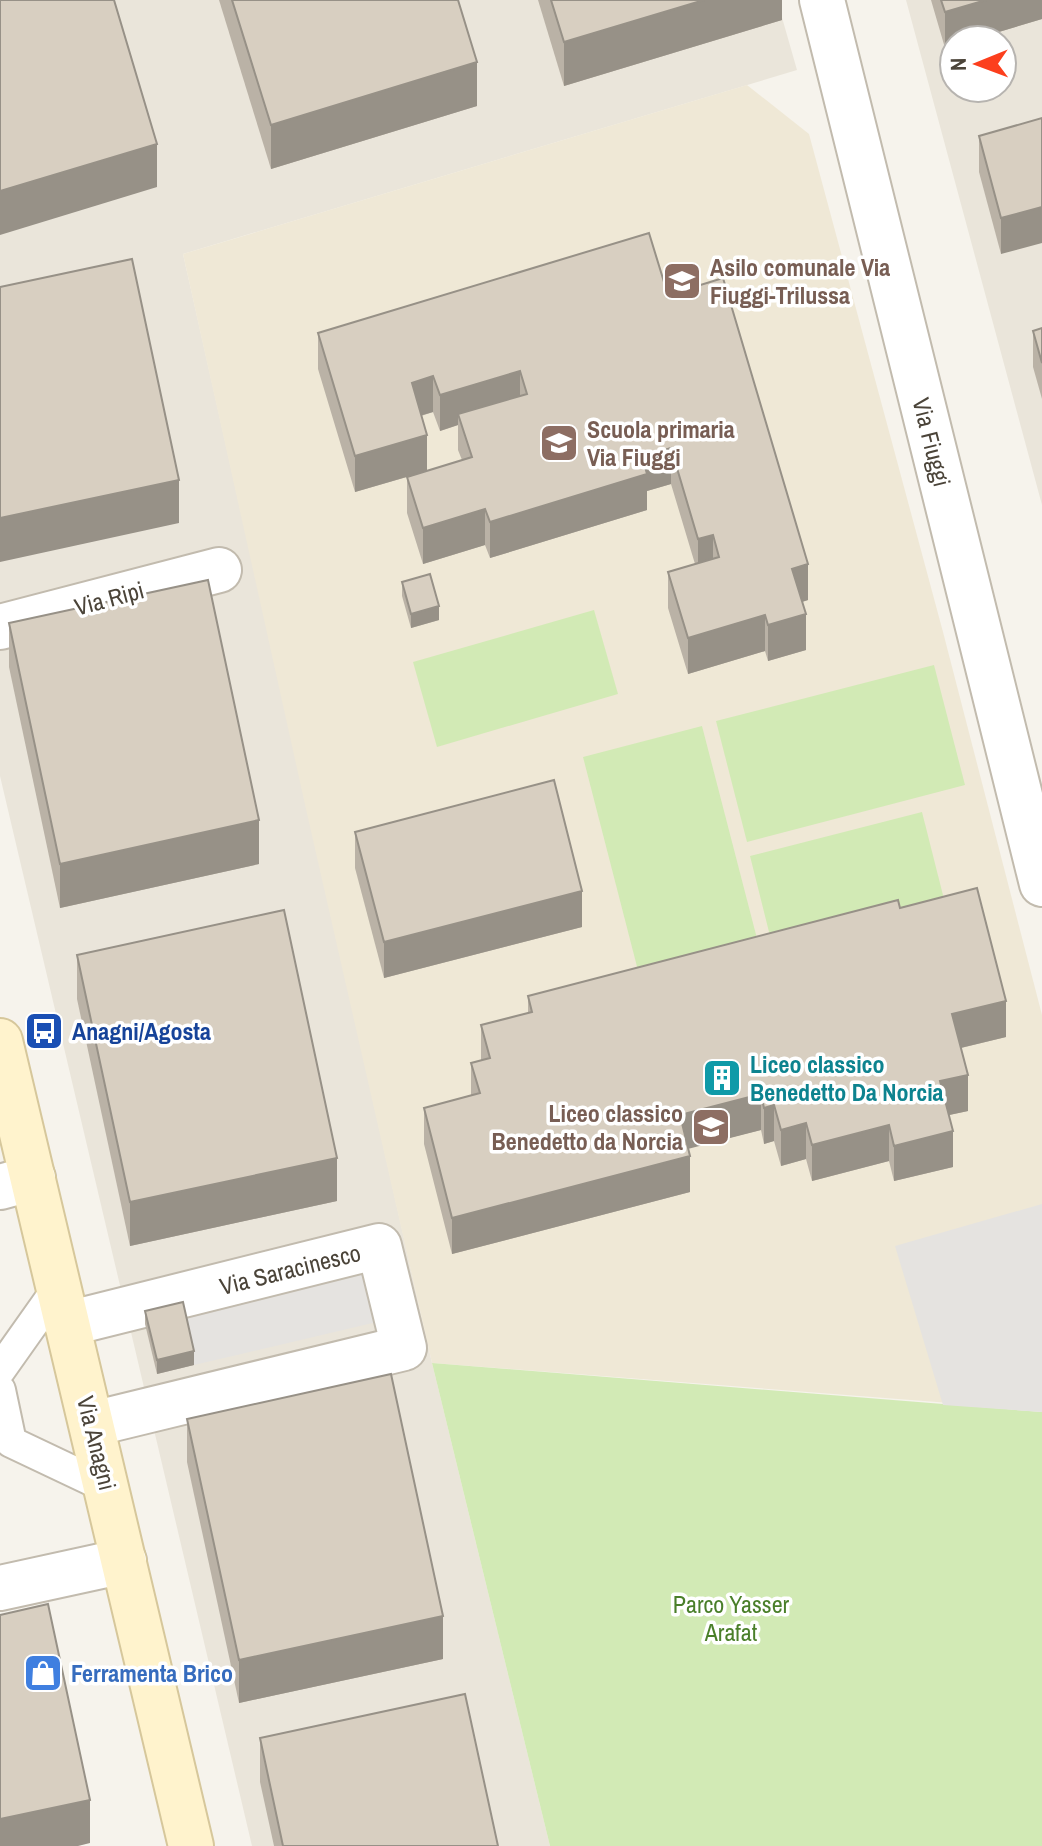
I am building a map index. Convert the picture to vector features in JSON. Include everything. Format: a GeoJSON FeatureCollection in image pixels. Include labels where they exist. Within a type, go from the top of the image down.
{"type":"FeatureCollection","features":[{"type":"Feature","properties":{"kind":"street","name":"Via Fiuggi"},"geometry":{"type":"LineString","coordinates":[[822,0],[1042,884]]}},
{"type":"Feature","properties":{"kind":"street","name":"Via Ripi"},"geometry":{"type":"LineString","coordinates":[[0,627],[219,570]]}},
{"type":"Feature","properties":{"kind":"street","name":"Via Anagni"},"geometry":{"type":"LineString","coordinates":[[0,1041],[16,1182],[63,1306],[191,1846]]}},
{"type":"Feature","properties":{"kind":"street","name":"Via Saracinesco"},"geometry":{"type":"LineString","coordinates":[[63,1306],[379,1246],[404,1348],[92,1424]]}},
{"type":"Feature","properties":{"kind":"street"},"geometry":{"type":"LineString","coordinates":[[0,1588],[124,1561]]}},
{"type":"Feature","properties":{"kind":"lane"},"geometry":{"type":"LineString","coordinates":[[0,1370],[63,1306]]}},
{"type":"Feature","properties":{"kind":"lane"},"geometry":{"type":"LineString","coordinates":[[0,1390],[11,1442],[108,1488]]}},
{"type":"Feature","properties":{"kind":"shaded area"},"geometry":{"type":"Polygon","coordinates":[[[0,0],[777,0],[797,70],[183,254],[432,1363],[550,1846],[252,1846],[0,776],[0,0]]]}},
{"type":"Feature","properties":{"kind":"shaded area"},"geometry":{"type":"Polygon","coordinates":[[[906,0],[1042,0],[1042,505],[906,0]]]}},
{"type":"Feature","properties":{"kind":"shaded area"},"geometry":{"type":"Polygon","coordinates":[[[747,85],[809,134],[1042,1015],[1042,1410],[432,1363],[306,809],[183,254],[747,85]]]}},
{"type":"Feature","properties":{"kind":"shaded area"},"geometry":{"type":"Polygon","coordinates":[[[1042,1204],[1042,1412],[943,1405],[895,1246],[1042,1204]]]}},
{"type":"Feature","properties":{"kind":"shaded area"},"geometry":{"type":"Polygon","coordinates":[[[369,1270],[381,1321],[194,1365],[183,1316],[369,1270]]]}},
{"type":"Feature","properties":{"kind":"green space"},"geometry":{"type":"Polygon","coordinates":[[[594,610],[618,694],[437,747],[413,662],[594,610]]]}},
{"type":"Feature","properties":{"kind":"green space"},"geometry":{"type":"Polygon","coordinates":[[[934,665],[965,785],[747,842],[716,721],[934,665]]]}},
{"type":"Feature","properties":{"kind":"green space"},"geometry":{"type":"Polygon","coordinates":[[[702,726],[761,954],[642,986],[583,757],[702,726]]]}},
{"type":"Feature","properties":{"kind":"green space"},"geometry":{"type":"Polygon","coordinates":[[[922,812],[948,915],[776,960],[750,856],[922,812]]]}},
{"type":"Feature","properties":{"kind":"green space","name":"Parco Yasser Arafat"},"geometry":{"type":"Polygon","coordinates":[[[432,1363],[1042,1412],[1042,1846],[550,1846],[432,1363]]]}},
{"type":"Feature","properties":{"kind":"building"},"geometry":{"type":"Polygon","coordinates":[[[0,0],[114,0],[157,144],[0,191],[0,0]]]}},
{"type":"Feature","properties":{"kind":"building"},"geometry":{"type":"Polygon","coordinates":[[[232,0],[458,0],[477,62],[271,125],[232,0]]]}},
{"type":"Feature","properties":{"kind":"building"},"geometry":{"type":"Polygon","coordinates":[[[551,0],[704,0],[564,42],[551,0]]]}},
{"type":"Feature","properties":{"kind":"building"},"geometry":{"type":"Polygon","coordinates":[[[941,0],[986,0],[945,12],[941,0]]]}},
{"type":"Feature","properties":{"kind":"building"},"geometry":{"type":"Polygon","coordinates":[[[1042,118],[1042,207],[1001,218],[979,136],[1042,118]]]}},
{"type":"Feature","properties":{"kind":"building"},"geometry":{"type":"Polygon","coordinates":[[[649,233],[668,295],[723,278],[808,564],[792,569],[806,614],[768,625],[765,615],[688,638],[668,572],[719,557],[713,535],[698,539],[671,448],[642,456],[647,474],[490,522],[485,509],[423,528],[407,477],[472,457],[458,414],[527,394],[520,371],[440,395],[433,376],[412,383],[427,435],[355,456],[318,333],[649,233]]]}},
{"type":"Feature","properties":{"kind":"building"},"geometry":{"type":"Polygon","coordinates":[[[132,259],[179,480],[0,518],[0,287],[132,259]]]}},
{"type":"Feature","properties":{"kind":"building"},"geometry":{"type":"Polygon","coordinates":[[[1042,328],[1042,363],[1033,331],[1042,328]]]}},
{"type":"Feature","properties":{"kind":"building"},"geometry":{"type":"Polygon","coordinates":[[[430,574],[439,606],[411,614],[402,582],[430,574]]]}},
{"type":"Feature","properties":{"kind":"building"},"geometry":{"type":"Polygon","coordinates":[[[208,580],[259,820],[60,864],[9,623],[208,580]]]}},
{"type":"Feature","properties":{"kind":"building"},"geometry":{"type":"Polygon","coordinates":[[[554,780],[582,891],[384,942],[355,832],[554,780]]]}},
{"type":"Feature","properties":{"kind":"building","name":"Liceo classico Benedetto Da Norcia"},"geometry":{"type":"Polygon","coordinates":[[[977,888],[1006,1001],[952,1014],[968,1075],[940,1081],[953,1131],[894,1146],[889,1125],[812,1145],[806,1123],[781,1130],[774,1105],[764,1108],[761,1094],[680,1115],[690,1156],[452,1218],[424,1108],[480,1093],[471,1063],[490,1058],[481,1025],[532,1012],[528,996],[898,900],[900,908],[977,888]]]}},
{"type":"Feature","properties":{"kind":"building"},"geometry":{"type":"Polygon","coordinates":[[[284,910],[337,1158],[130,1202],[77,955],[284,910]]]}},
{"type":"Feature","properties":{"kind":"building"},"geometry":{"type":"Polygon","coordinates":[[[183,1302],[194,1351],[157,1360],[145,1311],[183,1302]]]}},
{"type":"Feature","properties":{"kind":"building"},"geometry":{"type":"Polygon","coordinates":[[[391,1374],[443,1616],[239,1660],[187,1419],[391,1374]]]}},
{"type":"Feature","properties":{"kind":"building"},"geometry":{"type":"Polygon","coordinates":[[[48,1604],[90,1800],[0,1819],[0,1615],[48,1604]]]}},
{"type":"Feature","properties":{"kind":"building"},"geometry":{"type":"Polygon","coordinates":[[[465,1694],[498,1846],[283,1846],[260,1738],[465,1694]]]}},
{"type":"Feature","properties":{"kind":"place","name":"Asilo comunale Via Fiuggi-Trilussa"},"geometry":{"type":"Point","coordinates":[682,281]}},
{"type":"Feature","properties":{"kind":"place","name":"Scuola primaria Via Fiuggi"},"geometry":{"type":"Point","coordinates":[559,443]}},
{"type":"Feature","properties":{"kind":"place","name":"Anagni/Agosta"},"geometry":{"type":"Point","coordinates":[44,1031]}},
{"type":"Feature","properties":{"kind":"place","name":"Liceo classico Benedetto Da Norcia"},"geometry":{"type":"Point","coordinates":[722,1078]}},
{"type":"Feature","properties":{"kind":"place","name":"Liceo classico Benedetto da Norcia"},"geometry":{"type":"Point","coordinates":[711,1127]}},
{"type":"Feature","properties":{"kind":"place","name":"Ferramenta Brico"},"geometry":{"type":"Point","coordinates":[43,1673]}}]}
